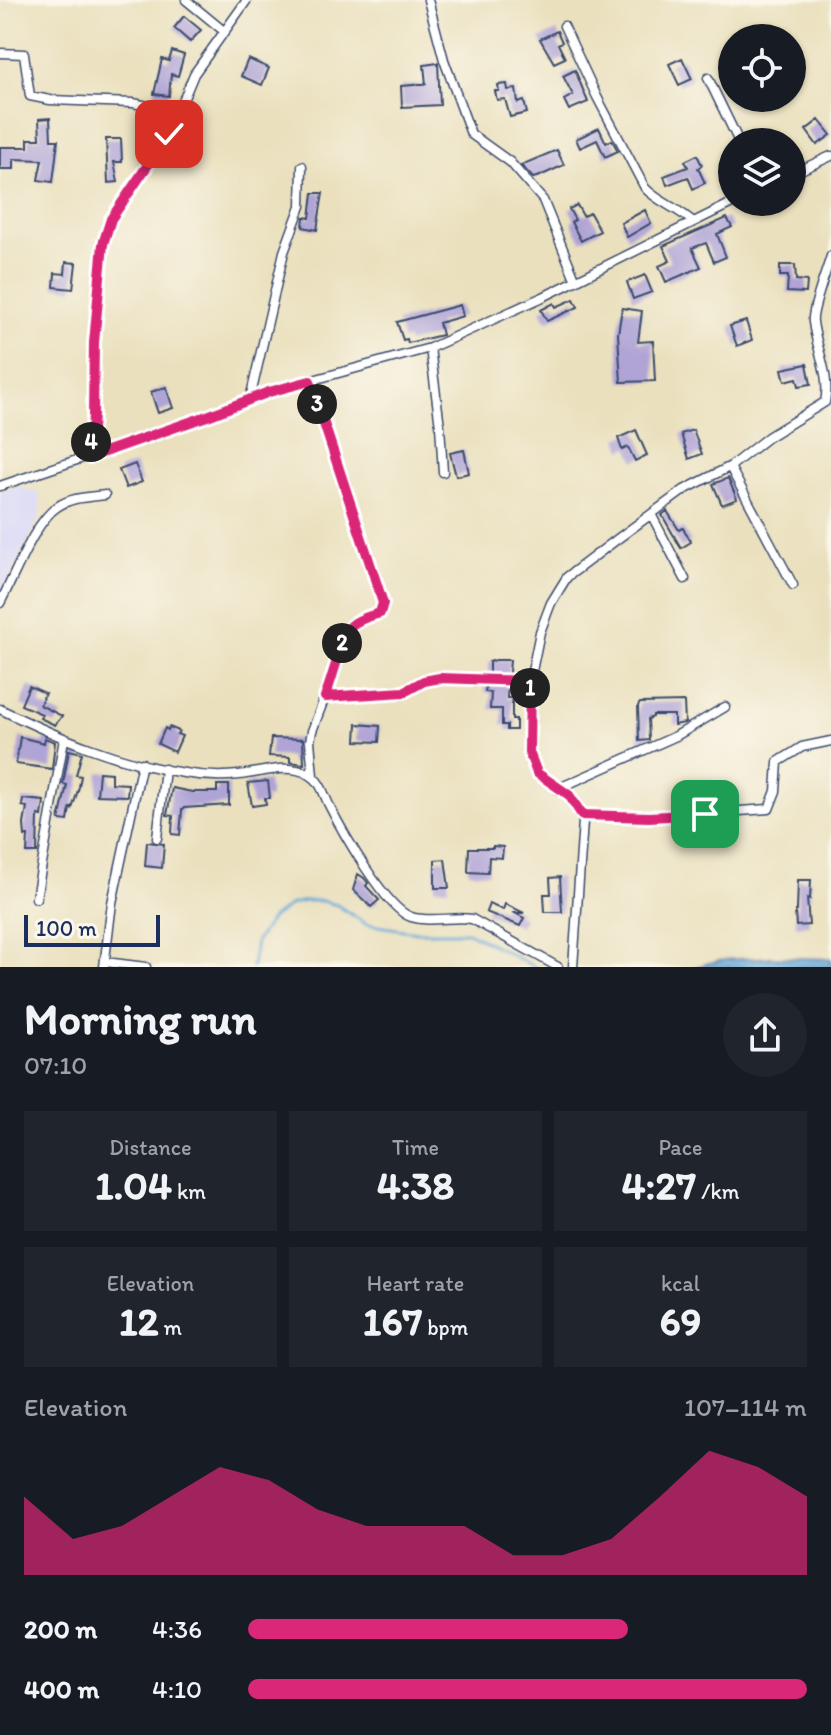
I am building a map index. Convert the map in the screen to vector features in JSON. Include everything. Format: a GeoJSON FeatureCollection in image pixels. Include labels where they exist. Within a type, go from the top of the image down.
{"type":"FeatureCollection","features":[{"type":"Feature","properties":{"kind":"street"},"geometry":{"type":"LineString","coordinates":[[186,0],[225,32]]}},
{"type":"Feature","properties":{"kind":"street"},"geometry":{"type":"LineString","coordinates":[[90,457],[94,343],[103,244],[111,219],[162,145],[194,74],[247,0]]}},
{"type":"Feature","properties":{"kind":"street"},"geometry":{"type":"LineString","coordinates":[[428,0],[444,60],[471,134],[510,162],[543,200],[576,281]]}},
{"type":"Feature","properties":{"kind":"street"},"geometry":{"type":"LineString","coordinates":[[564,26],[645,188],[693,222]]}},
{"type":"Feature","properties":{"kind":"street"},"geometry":{"type":"LineString","coordinates":[[0,53],[24,54],[30,96],[50,100],[133,103],[177,112]]}},
{"type":"Feature","properties":{"kind":"street"},"geometry":{"type":"LineString","coordinates":[[708,78],[732,128]]}},
{"type":"Feature","properties":{"kind":"street"},"geometry":{"type":"LineString","coordinates":[[806,168],[831,156]]}},
{"type":"Feature","properties":{"kind":"street"},"geometry":{"type":"LineString","coordinates":[[250,399],[284,252],[301,206],[302,166]]}},
{"type":"Feature","properties":{"kind":"street"},"geometry":{"type":"LineString","coordinates":[[0,486],[250,399],[430,348],[576,281],[718,210]]}},
{"type":"Feature","properties":{"kind":"street"},"geometry":{"type":"LineString","coordinates":[[573,967],[582,815],[569,795],[537,773],[529,752],[530,681],[540,632],[551,603],[567,577],[684,490],[730,467],[768,437],[829,399],[826,355],[812,320],[831,256]]}},
{"type":"Feature","properties":{"kind":"street"},"geometry":{"type":"LineString","coordinates":[[430,348],[443,472]]}},
{"type":"Feature","properties":{"kind":"street"},"geometry":{"type":"LineString","coordinates":[[310,381],[383,603],[380,613],[353,623],[344,632],[337,665],[310,741],[313,776],[350,842],[396,908],[410,917],[427,920],[472,919],[558,967]]}},
{"type":"Feature","properties":{"kind":"street"},"geometry":{"type":"LineString","coordinates":[[730,467],[793,585]]}},
{"type":"Feature","properties":{"kind":"street"},"geometry":{"type":"LineString","coordinates":[[0,603],[33,538],[55,508],[70,500],[105,495]]}},
{"type":"Feature","properties":{"kind":"street"},"geometry":{"type":"LineString","coordinates":[[651,514],[685,579]]}},
{"type":"Feature","properties":{"kind":"street"},"geometry":{"type":"LineString","coordinates":[[557,789],[676,736],[725,707]]}},
{"type":"Feature","properties":{"kind":"street"},"geometry":{"type":"LineString","coordinates":[[0,709],[64,739],[116,758],[165,769],[235,776],[289,769],[313,776]]}},
{"type":"Feature","properties":{"kind":"street"},"geometry":{"type":"LineString","coordinates":[[36,898],[64,739]]}},
{"type":"Feature","properties":{"kind":"street"},"geometry":{"type":"LineString","coordinates":[[582,815],[649,817],[769,809],[776,791],[778,762],[802,747],[831,741]]}},
{"type":"Feature","properties":{"kind":"street"},"geometry":{"type":"LineString","coordinates":[[142,763],[112,903],[104,964],[146,967]]}},
{"type":"Feature","properties":{"kind":"street"},"geometry":{"type":"LineString","coordinates":[[157,838],[165,769]]}},
{"type":"Feature","properties":{"kind":"path"},"geometry":{"type":"LineString","coordinates":[[325,697],[404,692],[424,681],[440,678],[530,681]]}},
{"type":"Feature","properties":{"kind":"shaded area"},"geometry":{"type":"Polygon","coordinates":[[[18,486],[40,494],[40,516],[0,597],[0,492],[18,486]]]}},
{"type":"Feature","properties":{"kind":"water"},"geometry":{"type":"Polygon","coordinates":[[[771,957],[831,959],[831,967],[696,967],[724,960],[771,957]]]}},
{"type":"Feature","properties":{"kind":"building"},"geometry":{"type":"Polygon","coordinates":[[[184,16],[201,30],[190,42],[174,28],[184,16]]]}},
{"type":"Feature","properties":{"kind":"building"},"geometry":{"type":"Polygon","coordinates":[[[557,31],[562,42],[558,44],[565,58],[554,63],[540,39],[557,31]]]}},
{"type":"Feature","properties":{"kind":"building"},"geometry":{"type":"Polygon","coordinates":[[[172,51],[184,55],[178,76],[171,74],[169,96],[154,94],[162,59],[169,61],[172,51]]]}},
{"type":"Feature","properties":{"kind":"building"},"geometry":{"type":"Polygon","coordinates":[[[682,58],[692,79],[679,85],[669,64],[682,58]]]}},
{"type":"Feature","properties":{"kind":"building"},"geometry":{"type":"Polygon","coordinates":[[[248,59],[269,68],[262,85],[241,76],[248,59]]]}},
{"type":"Feature","properties":{"kind":"building"},"geometry":{"type":"Polygon","coordinates":[[[438,63],[440,105],[402,107],[401,86],[426,84],[424,65],[438,63]]]}},
{"type":"Feature","properties":{"kind":"building"},"geometry":{"type":"Polygon","coordinates":[[[575,70],[588,102],[569,110],[564,100],[573,95],[563,76],[575,70]]]}},
{"type":"Feature","properties":{"kind":"building"},"geometry":{"type":"Polygon","coordinates":[[[507,84],[508,90],[516,89],[518,103],[524,101],[527,113],[510,117],[505,99],[497,100],[495,91],[499,91],[498,85],[507,84]]]}},
{"type":"Feature","properties":{"kind":"building"},"geometry":{"type":"Polygon","coordinates":[[[50,118],[51,140],[58,140],[53,182],[38,180],[42,160],[14,159],[14,169],[0,169],[0,147],[28,147],[28,139],[40,139],[39,119],[50,118]]]}},
{"type":"Feature","properties":{"kind":"building"},"geometry":{"type":"Polygon","coordinates":[[[819,120],[831,135],[817,145],[806,130],[819,120]]]}},
{"type":"Feature","properties":{"kind":"building"},"geometry":{"type":"Polygon","coordinates":[[[599,128],[606,143],[612,140],[618,151],[605,157],[597,140],[580,148],[576,139],[599,128]]]}},
{"type":"Feature","properties":{"kind":"building"},"geometry":{"type":"Polygon","coordinates":[[[106,139],[121,139],[122,162],[114,162],[118,182],[108,183],[106,139]]]}},
{"type":"Feature","properties":{"kind":"building"},"geometry":{"type":"Polygon","coordinates":[[[557,150],[564,165],[540,176],[533,178],[521,165],[557,150]]]}},
{"type":"Feature","properties":{"kind":"building"},"geometry":{"type":"Polygon","coordinates":[[[697,155],[702,165],[698,168],[705,183],[693,189],[688,177],[667,185],[664,176],[688,167],[685,161],[697,155]]]}},
{"type":"Feature","properties":{"kind":"building"},"geometry":{"type":"Polygon","coordinates":[[[313,193],[323,193],[317,230],[303,227],[304,217],[310,218],[313,193]]]}},
{"type":"Feature","properties":{"kind":"building"},"geometry":{"type":"Polygon","coordinates":[[[577,205],[583,216],[590,213],[600,231],[581,241],[571,222],[575,220],[569,209],[577,205]]]}},
{"type":"Feature","properties":{"kind":"building"},"geometry":{"type":"Polygon","coordinates":[[[645,210],[651,223],[627,237],[621,223],[645,210]]]}},
{"type":"Feature","properties":{"kind":"building"},"geometry":{"type":"Polygon","coordinates":[[[727,218],[732,227],[717,234],[726,257],[714,262],[706,243],[692,248],[701,267],[666,282],[659,266],[670,261],[663,246],[727,218]]]}},
{"type":"Feature","properties":{"kind":"building"},"geometry":{"type":"Polygon","coordinates":[[[66,262],[76,263],[73,289],[54,287],[55,273],[65,274],[66,262]]]}},
{"type":"Feature","properties":{"kind":"building"},"geometry":{"type":"Polygon","coordinates":[[[780,265],[795,265],[796,280],[807,281],[806,293],[787,292],[788,276],[780,276],[780,265]]]}},
{"type":"Feature","properties":{"kind":"building"},"geometry":{"type":"Polygon","coordinates":[[[645,275],[652,292],[633,299],[627,282],[645,275]]]}},
{"type":"Feature","properties":{"kind":"building"},"geometry":{"type":"Polygon","coordinates":[[[574,299],[578,307],[547,321],[541,310],[554,303],[556,307],[574,299]]]}},
{"type":"Feature","properties":{"kind":"building"},"geometry":{"type":"Polygon","coordinates":[[[460,305],[463,316],[439,323],[442,335],[408,343],[407,339],[403,340],[397,322],[460,305]]]}},
{"type":"Feature","properties":{"kind":"building"},"geometry":{"type":"Polygon","coordinates":[[[622,308],[642,311],[638,342],[653,341],[655,381],[621,382],[618,334],[622,308]]]}},
{"type":"Feature","properties":{"kind":"building"},"geometry":{"type":"Polygon","coordinates":[[[746,321],[752,340],[737,346],[730,326],[746,321]]]}},
{"type":"Feature","properties":{"kind":"building"},"geometry":{"type":"Polygon","coordinates":[[[807,364],[811,384],[799,386],[797,378],[785,381],[782,369],[807,364]]]}},
{"type":"Feature","properties":{"kind":"building"},"geometry":{"type":"Polygon","coordinates":[[[166,387],[173,408],[158,413],[151,392],[166,387]]]}},
{"type":"Feature","properties":{"kind":"building"},"geometry":{"type":"Polygon","coordinates":[[[636,430],[647,455],[635,461],[628,447],[622,450],[618,438],[636,430]]]}},
{"type":"Feature","properties":{"kind":"building"},"geometry":{"type":"Polygon","coordinates":[[[693,430],[702,454],[689,459],[681,434],[693,430]]]}},
{"type":"Feature","properties":{"kind":"building"},"geometry":{"type":"Polygon","coordinates":[[[464,450],[469,473],[456,476],[450,453],[464,450]]]}},
{"type":"Feature","properties":{"kind":"building"},"geometry":{"type":"Polygon","coordinates":[[[135,464],[142,482],[126,488],[119,470],[135,464]]]}},
{"type":"Feature","properties":{"kind":"building"},"geometry":{"type":"Polygon","coordinates":[[[728,478],[737,499],[722,505],[713,484],[728,478]]]}},
{"type":"Feature","properties":{"kind":"building"},"geometry":{"type":"Polygon","coordinates":[[[667,511],[691,542],[681,548],[662,515],[667,511]]]}},
{"type":"Feature","properties":{"kind":"building"},"geometry":{"type":"Polygon","coordinates":[[[510,660],[507,698],[512,698],[512,719],[516,719],[516,730],[507,730],[507,725],[502,725],[502,709],[490,709],[491,693],[485,692],[486,682],[489,682],[489,662],[510,660]]]}},
{"type":"Feature","properties":{"kind":"building"},"geometry":{"type":"Polygon","coordinates":[[[29,686],[45,693],[40,705],[62,716],[55,725],[40,718],[42,714],[21,705],[29,686]]]}},
{"type":"Feature","properties":{"kind":"building"},"geometry":{"type":"Polygon","coordinates":[[[684,702],[685,723],[674,725],[674,715],[653,715],[648,719],[649,740],[639,741],[640,703],[684,702]]]}},
{"type":"Feature","properties":{"kind":"building"},"geometry":{"type":"Polygon","coordinates":[[[357,724],[380,726],[379,742],[356,741],[357,724]]]}},
{"type":"Feature","properties":{"kind":"building"},"geometry":{"type":"Polygon","coordinates":[[[169,727],[179,731],[177,734],[182,736],[175,752],[158,744],[165,728],[168,730],[169,727]]]}},
{"type":"Feature","properties":{"kind":"building"},"geometry":{"type":"Polygon","coordinates":[[[20,737],[44,743],[45,738],[55,742],[52,769],[16,764],[20,737]]]}},
{"type":"Feature","properties":{"kind":"building"},"geometry":{"type":"Polygon","coordinates":[[[271,738],[303,739],[304,764],[290,762],[290,757],[269,756],[271,738]]]}},
{"type":"Feature","properties":{"kind":"building"},"geometry":{"type":"Polygon","coordinates":[[[69,750],[82,753],[76,775],[81,776],[79,787],[68,821],[59,820],[67,785],[63,784],[69,750]]]}},
{"type":"Feature","properties":{"kind":"building"},"geometry":{"type":"Polygon","coordinates":[[[99,772],[111,773],[111,783],[128,784],[127,796],[97,795],[99,772]]]}},
{"type":"Feature","properties":{"kind":"building"},"geometry":{"type":"Polygon","coordinates":[[[268,781],[270,798],[265,798],[266,804],[252,806],[248,783],[268,781]]]}},
{"type":"Feature","properties":{"kind":"building"},"geometry":{"type":"Polygon","coordinates":[[[217,785],[229,785],[229,805],[184,808],[180,835],[172,834],[173,816],[167,815],[172,788],[217,792],[217,785]]]}},
{"type":"Feature","properties":{"kind":"building"},"geometry":{"type":"Polygon","coordinates":[[[23,799],[44,801],[42,816],[38,815],[37,853],[27,853],[28,836],[25,836],[24,824],[27,807],[22,806],[23,799]]]}},
{"type":"Feature","properties":{"kind":"building"},"geometry":{"type":"Polygon","coordinates":[[[728,821],[729,843],[716,844],[715,839],[697,840],[696,829],[714,829],[714,822],[728,821]]]}},
{"type":"Feature","properties":{"kind":"building"},"geometry":{"type":"Polygon","coordinates":[[[147,842],[164,844],[162,868],[145,866],[147,842]]]}},
{"type":"Feature","properties":{"kind":"building"},"geometry":{"type":"Polygon","coordinates":[[[503,847],[502,858],[489,857],[488,873],[468,872],[469,848],[503,847]]]}},
{"type":"Feature","properties":{"kind":"building"},"geometry":{"type":"Polygon","coordinates":[[[445,859],[449,888],[435,888],[435,860],[445,859]]]}},
{"type":"Feature","properties":{"kind":"building"},"geometry":{"type":"Polygon","coordinates":[[[358,874],[379,900],[371,907],[353,890],[358,874]]]}},
{"type":"Feature","properties":{"kind":"building"},"geometry":{"type":"Polygon","coordinates":[[[560,877],[562,912],[545,912],[544,894],[551,894],[550,878],[560,877]]]}},
{"type":"Feature","properties":{"kind":"building"},"geometry":{"type":"Polygon","coordinates":[[[798,880],[811,880],[810,899],[807,898],[809,925],[796,926],[798,880]]]}},
{"type":"Feature","properties":{"kind":"building"},"geometry":{"type":"Polygon","coordinates":[[[489,904],[503,910],[505,904],[524,913],[515,913],[524,918],[520,926],[486,912],[489,904]]]}},
{"type":"Feature","properties":{"kind":"waterway"},"geometry":{"type":"LineString","coordinates":[[252,967],[256,941],[272,918],[292,904],[305,901],[337,905],[366,924],[416,932],[468,932],[535,967]]}},
{"type":"Feature","properties":{"kind":"route"},"geometry":{"type":"LineString","coordinates":[[169,134],[111,219],[103,244],[94,343],[90,457],[269,392],[310,381],[383,603],[380,613],[353,623],[344,632],[337,665],[325,697],[404,692],[424,681],[440,678],[530,681],[529,752],[537,773],[569,795],[582,815],[649,817],[705,814]]}}]}
